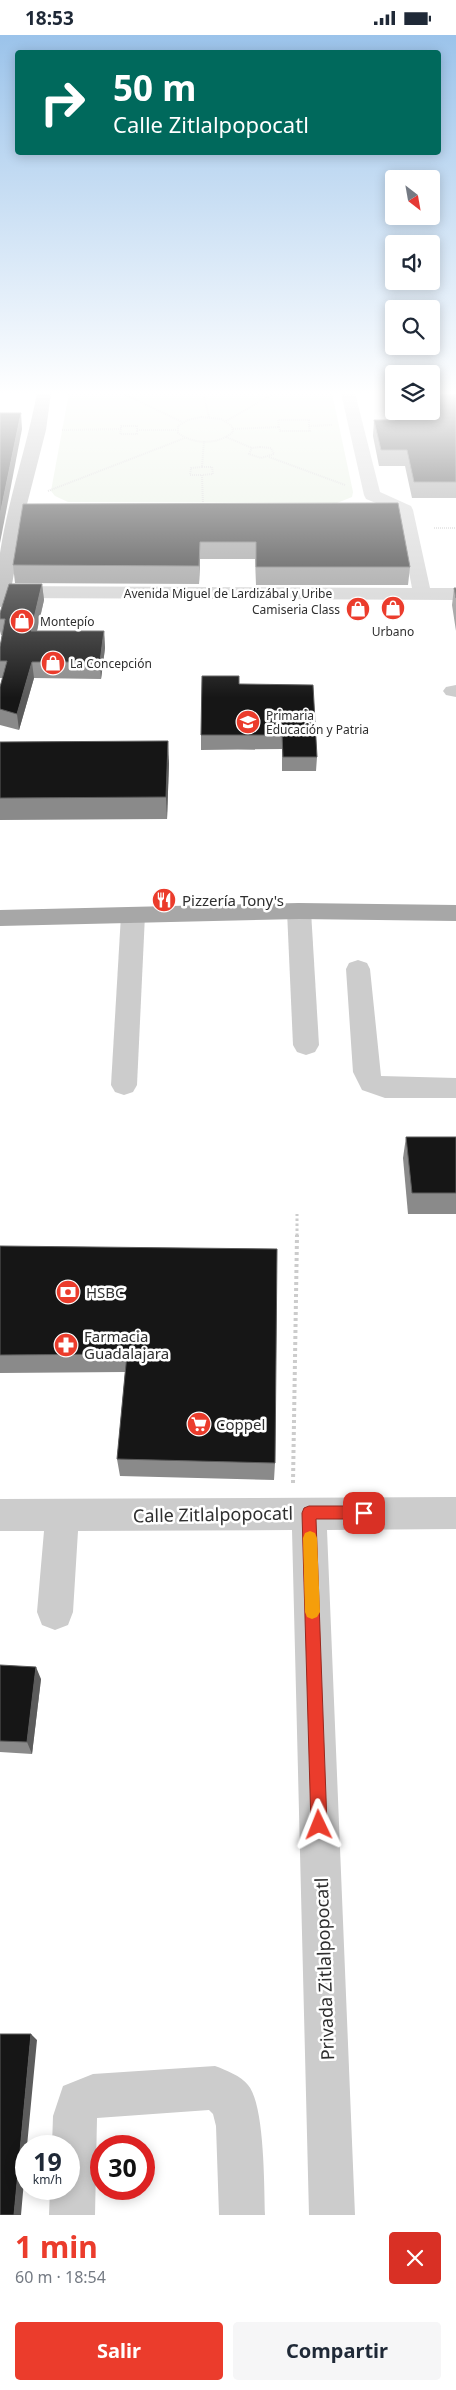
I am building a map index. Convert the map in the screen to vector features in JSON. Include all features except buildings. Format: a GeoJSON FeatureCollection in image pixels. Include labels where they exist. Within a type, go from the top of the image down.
{"type":"FeatureCollection","features":[{"type":"Feature","properties":{"kind":"main road"},"geometry":{"type":"LineString","coordinates":[[1,595],[21,495]]}},
{"type":"Feature","properties":{"kind":"main road"},"geometry":{"type":"LineString","coordinates":[[0,917],[299,911],[456,913]]}},
{"type":"Feature","properties":{"kind":"street"},"geometry":{"type":"LineString","coordinates":[[372,495],[405,510]]}},
{"type":"Feature","properties":{"kind":"street"},"geometry":{"type":"LineString","coordinates":[[18,507],[36,512]]}},
{"type":"Feature","properties":{"kind":"street"},"geometry":{"type":"LineString","coordinates":[[348,511],[405,510]]}},
{"type":"Feature","properties":{"kind":"street"},"geometry":{"type":"LineString","coordinates":[[405,510],[422,594]]}},
{"type":"Feature","properties":{"kind":"street","name":"Avenida Miguel de Lardizábal y Uribe"},"geometry":{"type":"LineString","coordinates":[[1,595],[456,594]]}},
{"type":"Feature","properties":{"kind":"street"},"geometry":{"type":"LineString","coordinates":[[299,911],[306,1045]]}},
{"type":"Feature","properties":{"kind":"street"},"geometry":{"type":"LineString","coordinates":[[124,1085],[133,915]]}},
{"type":"Feature","properties":{"kind":"street"},"geometry":{"type":"LineString","coordinates":[[358,969],[366,1072],[371,1083],[385,1088],[456,1088]]}},
{"type":"Feature","properties":{"kind":"street","name":"Privada Zitlalpopocatl"},"geometry":{"type":"LineString","coordinates":[[301,1513],[332,2215]]}},
{"type":"Feature","properties":{"kind":"street","name":"Calle Zitlalpopocatl"},"geometry":{"type":"LineString","coordinates":[[0,1515],[456,1513]]}},
{"type":"Feature","properties":{"kind":"street"},"geometry":{"type":"LineString","coordinates":[[55,1613],[62,1516]]}},
{"type":"Feature","properties":{"kind":"street"},"geometry":{"type":"LineString","coordinates":[[72,2215],[75,2116],[79,2102],[93,2095],[215,2088],[233,2101],[238,2126],[242,2215]]}},
{"type":"Feature","properties":{"kind":"path"},"geometry":{"type":"LineString","coordinates":[[18,507],[48,495]]}},
{"type":"Feature","properties":{"kind":"path"},"geometry":{"type":"LineString","coordinates":[[203,495],[204,511]]}},
{"type":"Feature","properties":{"kind":"path"},"geometry":{"type":"LineString","coordinates":[[297,1214],[301,1513]]}},
{"type":"Feature","properties":{"kind":"green space"},"geometry":{"type":"Polygon","coordinates":[[[54,495],[352,495],[352,497],[337,503],[68,502],[54,495]]]}},
{"type":"Feature","properties":{"kind":"slow traffic"},"geometry":{"type":"LineString","coordinates":[[310,1538],[312,1612]]}},
{"type":"Feature","properties":{"kind":"place","name":"Urbano"},"geometry":{"type":"Point","coordinates":[393,608]}},
{"type":"Feature","properties":{"kind":"place","name":"Camiseria Class"},"geometry":{"type":"Point","coordinates":[358,609]}},
{"type":"Feature","properties":{"kind":"place","name":"Montepío"},"geometry":{"type":"Point","coordinates":[22,621]}},
{"type":"Feature","properties":{"kind":"place","name":"La Concepción"},"geometry":{"type":"Point","coordinates":[53,663]}},
{"type":"Feature","properties":{"kind":"place","name":"Primaria Educación y Patria"},"geometry":{"type":"Point","coordinates":[248,722]}},
{"type":"Feature","properties":{"kind":"place","name":"Pizzería Tony's"},"geometry":{"type":"Point","coordinates":[164,900]}},
{"type":"Feature","properties":{"kind":"place","name":"HSBC"},"geometry":{"type":"Point","coordinates":[68,1292]}},
{"type":"Feature","properties":{"kind":"place","name":"Farmacia Guadalajara"},"geometry":{"type":"Point","coordinates":[66,1345]}},
{"type":"Feature","properties":{"kind":"place","name":"Coppel"},"geometry":{"type":"Point","coordinates":[199,1424]}},
{"type":"Feature","properties":{"kind":"route"},"geometry":{"type":"LineString","coordinates":[[319,1825],[309,1513],[364,1513]]}}]}
